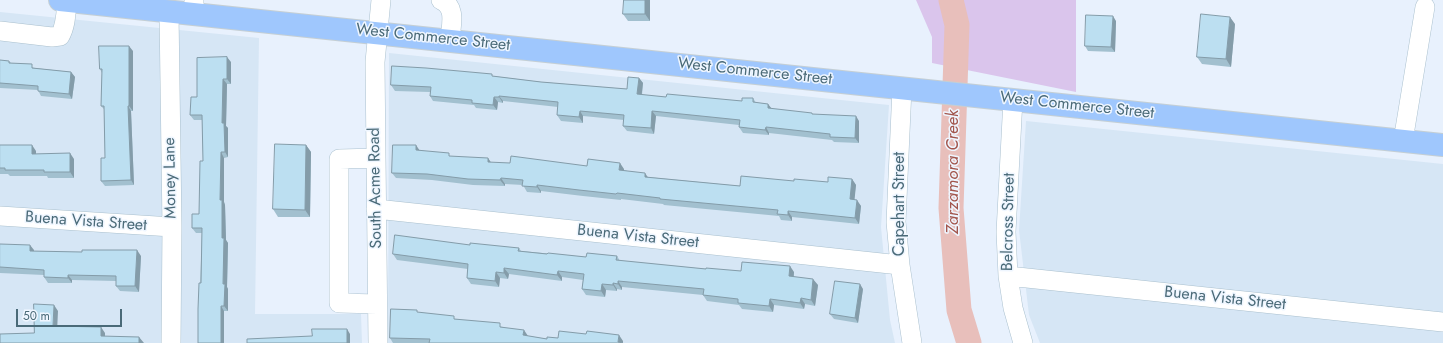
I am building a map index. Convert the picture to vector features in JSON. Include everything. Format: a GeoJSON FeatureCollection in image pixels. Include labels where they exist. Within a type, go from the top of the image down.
{"type":"FeatureCollection","features":[{"type":"Feature","properties":{"kind":"main road","name":"West Commerce Street"},"geometry":{"type":"LineString","coordinates":[[64,0],[168,12],[194,7],[378,33],[1443,145]]}},
{"type":"Feature","properties":{"kind":"street","name":"West Commerce Street"},"geometry":{"type":"LineString","coordinates":[[0,31],[52,37],[60,36],[64,25],[64,0]]}},
{"type":"Feature","properties":{"kind":"street","name":"South Acme Road"},"geometry":{"type":"LineString","coordinates":[[378,343],[375,62],[381,0]]}},
{"type":"Feature","properties":{"kind":"street"},"geometry":{"type":"LineString","coordinates":[[441,0],[448,3],[452,10],[450,40]]}},
{"type":"Feature","properties":{"kind":"street"},"geometry":{"type":"LineString","coordinates":[[1403,140],[1425,7]]}},
{"type":"Feature","properties":{"kind":"street","name":"Money Lane"},"geometry":{"type":"LineString","coordinates":[[168,12],[172,227],[171,343]]}},
{"type":"Feature","properties":{"kind":"street","name":"Capehart Street"},"geometry":{"type":"LineString","coordinates":[[912,89],[896,222],[900,265],[912,343]]}},
{"type":"Feature","properties":{"kind":"street","name":"Belcross Street"},"geometry":{"type":"LineString","coordinates":[[1003,98],[1008,276],[1013,308],[1023,343]]}},
{"type":"Feature","properties":{"kind":"street"},"geometry":{"type":"LineString","coordinates":[[376,158],[339,159],[339,304],[377,304]]}},
{"type":"Feature","properties":{"kind":"street","name":"Buena Vista Street"},"geometry":{"type":"LineString","coordinates":[[376,209],[900,265]]}},
{"type":"Feature","properties":{"kind":"street","name":"Buena Vista Street"},"geometry":{"type":"LineString","coordinates":[[0,216],[172,227]]}},
{"type":"Feature","properties":{"kind":"street","name":"Buena Vista Street"},"geometry":{"type":"LineString","coordinates":[[1008,276],[1443,322]]}},
{"type":"Feature","properties":{"kind":"shaded area"},"geometry":{"type":"Polygon","coordinates":[[[916,0],[1076,0],[1076,92],[932,63],[932,37],[916,0]]]}},
{"type":"Feature","properties":{"kind":"shaded area"},"geometry":{"type":"Polygon","coordinates":[[[0,12],[259,38],[255,314],[361,314],[362,343],[0,343],[0,12]]]}},
{"type":"Feature","properties":{"kind":"shaded area"},"geometry":{"type":"Polygon","coordinates":[[[389,53],[889,105],[881,227],[890,320],[895,343],[388,343],[389,53]]]}},
{"type":"Feature","properties":{"kind":"shaded area"},"geometry":{"type":"Polygon","coordinates":[[[1026,121],[1443,164],[1443,343],[1040,343],[1029,315],[1019,230],[1026,121]]]}},
{"type":"Feature","properties":{"kind":"building"},"geometry":{"type":"Polygon","coordinates":[[[624,0],[645,0],[645,14],[623,14],[624,0]]]}},
{"type":"Feature","properties":{"kind":"building"},"geometry":{"type":"Polygon","coordinates":[[[1201,14],[1230,17],[1226,59],[1197,57],[1201,14]]]}},
{"type":"Feature","properties":{"kind":"building"},"geometry":{"type":"Polygon","coordinates":[[[1086,15],[1113,16],[1111,47],[1085,46],[1086,15]]]}},
{"type":"Feature","properties":{"kind":"building"},"geometry":{"type":"Polygon","coordinates":[[[99,46],[129,46],[128,106],[131,180],[101,181],[101,158],[105,158],[104,106],[101,106],[102,69],[100,69],[99,46]]]}},
{"type":"Feature","properties":{"kind":"building"},"geometry":{"type":"Polygon","coordinates":[[[227,57],[227,79],[223,79],[222,123],[224,123],[225,152],[221,152],[220,200],[222,200],[222,238],[224,238],[223,284],[225,284],[224,306],[221,306],[221,343],[198,343],[202,228],[192,228],[192,214],[199,214],[200,161],[203,161],[202,115],[190,115],[191,97],[197,97],[197,58],[227,57]]]}},
{"type":"Feature","properties":{"kind":"building"},"geometry":{"type":"Polygon","coordinates":[[[0,60],[9,61],[9,63],[32,64],[32,68],[71,72],[69,94],[38,91],[38,86],[0,83],[0,60]]]}},
{"type":"Feature","properties":{"kind":"building"},"geometry":{"type":"Polygon","coordinates":[[[392,66],[492,74],[492,76],[541,82],[627,89],[628,77],[639,78],[637,94],[666,97],[667,94],[742,101],[742,98],[753,98],[753,102],[768,104],[768,108],[812,114],[856,116],[855,138],[830,137],[830,134],[766,127],[765,130],[739,127],[740,120],[652,111],[651,128],[623,126],[624,115],[580,111],[579,117],[557,115],[558,102],[499,96],[494,97],[493,105],[472,103],[472,100],[430,96],[431,87],[391,85],[392,66]]]}},
{"type":"Feature","properties":{"kind":"building"},"geometry":{"type":"Polygon","coordinates":[[[275,144],[306,145],[305,210],[273,209],[275,144]]]}},
{"type":"Feature","properties":{"kind":"building"},"geometry":{"type":"Polygon","coordinates":[[[0,145],[32,145],[32,154],[70,153],[70,172],[5,170],[5,168],[0,168],[0,145]]]}},
{"type":"Feature","properties":{"kind":"building"},"geometry":{"type":"Polygon","coordinates":[[[393,145],[416,145],[416,150],[449,153],[449,156],[488,158],[488,162],[510,163],[511,156],[587,166],[588,159],[620,163],[619,170],[645,173],[645,177],[740,186],[741,176],[794,181],[794,179],[828,182],[828,177],[852,179],[850,199],[857,200],[855,218],[788,211],[788,215],[777,214],[778,210],[660,199],[537,185],[537,187],[522,186],[523,180],[501,178],[500,180],[468,179],[427,174],[392,173],[393,145]]]}},
{"type":"Feature","properties":{"kind":"building"},"geometry":{"type":"Polygon","coordinates":[[[395,235],[470,245],[470,243],[519,248],[518,251],[547,254],[586,257],[587,253],[617,256],[616,260],[706,269],[741,271],[742,262],[790,266],[789,276],[813,279],[811,300],[801,298],[800,303],[770,299],[769,306],[738,303],[738,299],[703,295],[704,289],[618,281],[618,284],[613,283],[613,285],[602,284],[601,291],[582,289],[584,274],[558,271],[557,275],[504,268],[504,273],[496,272],[495,281],[467,278],[468,264],[393,254],[395,235]]]}},
{"type":"Feature","properties":{"kind":"building"},"geometry":{"type":"Polygon","coordinates":[[[0,244],[30,245],[30,251],[82,252],[82,250],[137,250],[135,286],[116,286],[116,276],[68,275],[68,278],[44,277],[44,270],[0,267],[0,244]]]}},
{"type":"Feature","properties":{"kind":"building"},"geometry":{"type":"Polygon","coordinates":[[[835,281],[860,284],[855,318],[830,314],[835,281]]]}},
{"type":"Feature","properties":{"kind":"building"},"geometry":{"type":"Polygon","coordinates":[[[34,304],[54,305],[53,326],[101,327],[101,336],[139,337],[139,343],[0,343],[0,334],[34,333],[34,304]]]}},
{"type":"Feature","properties":{"kind":"building"},"geometry":{"type":"Polygon","coordinates":[[[391,309],[417,310],[417,312],[454,316],[454,319],[500,323],[500,327],[524,330],[523,335],[547,339],[547,337],[558,338],[559,331],[586,334],[587,331],[619,335],[618,342],[623,343],[429,343],[430,339],[390,338],[391,309]]]}},
{"type":"Feature","properties":{"kind":"building"},"geometry":{"type":"Polygon","coordinates":[[[312,329],[347,329],[347,343],[247,343],[247,339],[312,336],[312,329]]]}},
{"type":"Feature","properties":{"kind":"waterway","name":"Zarzamora Creek"},"geometry":{"type":"LineString","coordinates":[[951,0],[957,25],[951,208],[959,310],[969,343]]}}]}
